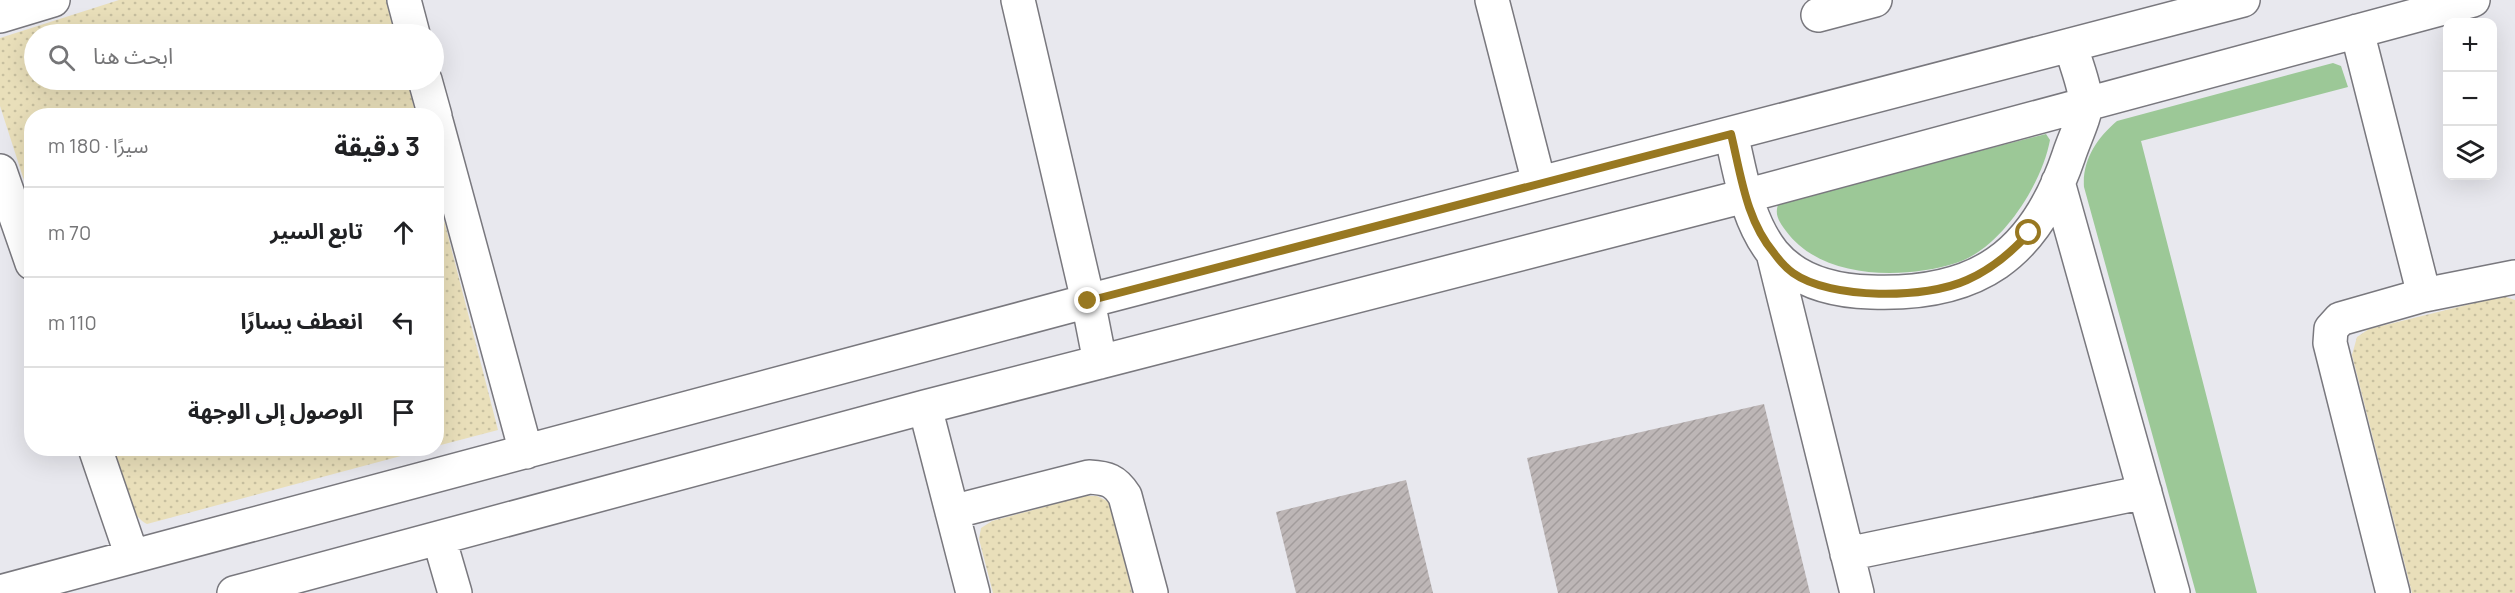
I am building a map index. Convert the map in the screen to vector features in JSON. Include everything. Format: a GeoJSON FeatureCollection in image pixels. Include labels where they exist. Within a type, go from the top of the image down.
{"type":"FeatureCollection","features":[{"type":"Feature","properties":{"kind":"street"},"geometry":{"type":"LineString","coordinates":[[0,16],[53,0]]}},
{"type":"Feature","properties":{"kind":"street"},"geometry":{"type":"LineString","coordinates":[[404,0],[410,24]]}},
{"type":"Feature","properties":{"kind":"street"},"geometry":{"type":"LineString","coordinates":[[1018,0],[1100,362]]}},
{"type":"Feature","properties":{"kind":"street"},"geometry":{"type":"LineString","coordinates":[[1492,0],[1539,183]]}},
{"type":"Feature","properties":{"kind":"street"},"geometry":{"type":"LineString","coordinates":[[1818,15],[1875,0]]}},
{"type":"Feature","properties":{"kind":"street"},"geometry":{"type":"LineString","coordinates":[[0,592],[41,587],[132,556],[526,453],[1088,301],[2243,0]]}},
{"type":"Feature","properties":{"kind":"street"},"geometry":{"type":"LineString","coordinates":[[253,590],[925,407],[1745,196],[2086,104],[2371,19],[2473,0]]}},
{"type":"Feature","properties":{"kind":"street"},"geometry":{"type":"LineString","coordinates":[[2371,19],[2424,295]]}},
{"type":"Feature","properties":{"kind":"street"},"geometry":{"type":"LineString","coordinates":[[1731,134],[1745,196],[1756,228],[1773,253],[1793,273],[1821,285],[1861,292],[1899,293],[1934,290],[1965,281],[1993,267],[2013,251],[2046,210],[2086,104],[2071,45]]}},
{"type":"Feature","properties":{"kind":"street"},"geometry":{"type":"LineString","coordinates":[[428,90],[433,108]]}},
{"type":"Feature","properties":{"kind":"street"},"geometry":{"type":"LineString","coordinates":[[444,151],[526,453]]}},
{"type":"Feature","properties":{"kind":"street"},"geometry":{"type":"LineString","coordinates":[[0,171],[24,240]]}},
{"type":"Feature","properties":{"kind":"street"},"geometry":{"type":"LineString","coordinates":[[2058,182],[2173,593]]}},
{"type":"Feature","properties":{"kind":"street"},"geometry":{"type":"LineString","coordinates":[[1773,253],[1857,593]]}},
{"type":"Feature","properties":{"kind":"street"},"geometry":{"type":"LineString","coordinates":[[2393,593],[2330,343],[2331,329],[2340,319],[2424,295],[2515,277]]}},
{"type":"Feature","properties":{"kind":"street"},"geometry":{"type":"LineString","coordinates":[[925,407],[973,593]]}},
{"type":"Feature","properties":{"kind":"street"},"geometry":{"type":"LineString","coordinates":[[98,456],[132,556]]}},
{"type":"Feature","properties":{"kind":"street"},"geometry":{"type":"LineString","coordinates":[[952,513],[1089,477],[1107,478],[1118,484],[1125,496],[1151,593]]}},
{"type":"Feature","properties":{"kind":"street"},"geometry":{"type":"LineString","coordinates":[[1847,554],[2145,492]]}},
{"type":"Feature","properties":{"kind":"street"},"geometry":{"type":"LineString","coordinates":[[440,538],[455,593]]}},
{"type":"Feature","properties":{"kind":"green space"},"geometry":{"type":"Polygon","coordinates":[[[2333,63],[2341,66],[2348,87],[2141,141],[2257,593],[2196,593],[2084,187],[2088,159],[2097,142],[2117,121],[2333,63]]]}},
{"type":"Feature","properties":{"kind":"green space"},"geometry":{"type":"Polygon","coordinates":[[[2046,134],[2050,140],[2046,157],[2029,195],[2017,213],[1989,244],[1973,256],[1956,263],[1912,272],[1888,273],[1841,267],[1820,259],[1801,247],[1786,231],[1778,217],[1779,202],[2046,134]]]}},
{"type":"Feature","properties":{"kind":"sand"},"geometry":{"type":"Polygon","coordinates":[[[119,0],[386,0],[392,24],[44,24],[119,0]]]}},
{"type":"Feature","properties":{"kind":"sand"},"geometry":{"type":"Polygon","coordinates":[[[24,30],[24,90],[410,90],[414,108],[24,108],[24,180],[0,106],[0,38],[24,30]]]}},
{"type":"Feature","properties":{"kind":"sand"},"geometry":{"type":"Polygon","coordinates":[[[444,220],[498,430],[444,444],[444,220]]]}},
{"type":"Feature","properties":{"kind":"sand"},"geometry":{"type":"Polygon","coordinates":[[[2503,296],[2515,300],[2515,593],[2412,593],[2352,355],[2357,337],[2369,329],[2503,296]]]}},
{"type":"Feature","properties":{"kind":"sand"},"geometry":{"type":"Polygon","coordinates":[[[115,456],[401,456],[147,524],[133,511],[115,456]]]}},
{"type":"Feature","properties":{"kind":"sand"},"geometry":{"type":"Polygon","coordinates":[[[1085,496],[1097,496],[1111,503],[1132,593],[993,593],[979,539],[981,528],[992,521],[1085,496]]]}},
{"type":"Feature","properties":{"kind":"building"},"geometry":{"type":"Polygon","coordinates":[[[1764,404],[1810,593],[1558,593],[1527,458],[1764,404]]]}},
{"type":"Feature","properties":{"kind":"building"},"geometry":{"type":"Polygon","coordinates":[[[1406,480],[1433,593],[1296,593],[1276,512],[1406,480]]]}},
{"type":"Feature","properties":{"kind":"route"},"geometry":{"type":"LineString","coordinates":[[1088,301],[1731,134],[1745,196],[1756,228],[1773,253],[1793,273],[1821,285],[1861,292],[1899,293],[1934,290],[1965,281],[1993,267],[2013,251],[2029,233]]}}]}
